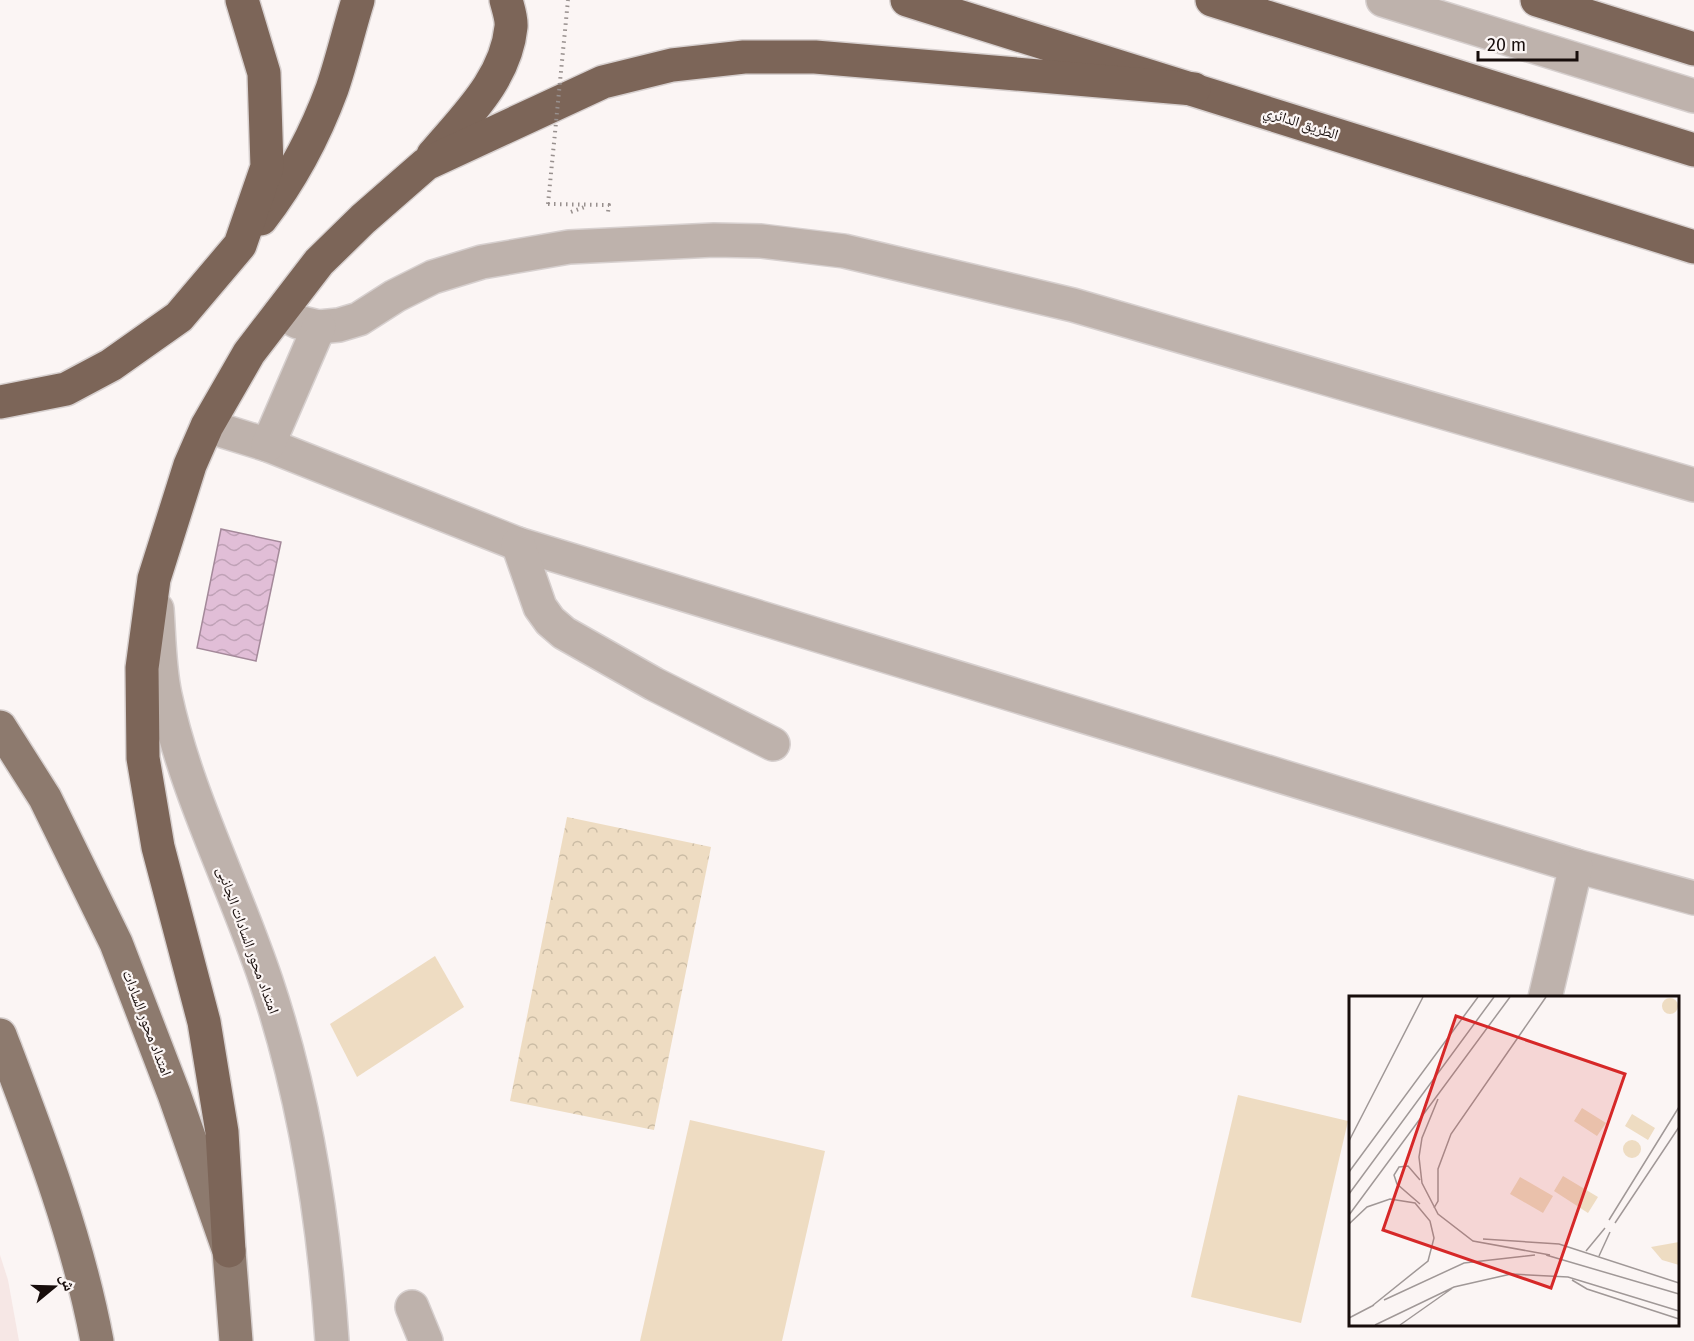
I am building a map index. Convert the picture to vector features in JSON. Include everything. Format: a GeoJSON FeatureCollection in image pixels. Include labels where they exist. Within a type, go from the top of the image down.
{"type":"FeatureCollection","features":[{"type":"Feature","properties":{"kind":"highway"},"geometry":{"type":"LineString","coordinates":[[240,245],[267,167],[264,73],[242,0]]}},
{"type":"Feature","properties":{"kind":"highway"},"geometry":{"type":"LineString","coordinates":[[0,402],[66,389],[111,365],[179,317],[278,197],[308,145],[332,88],[358,0]]}},
{"type":"Feature","properties":{"kind":"highway"},"geometry":{"type":"LineString","coordinates":[[228,1251],[222,1132],[204,1022],[158,847],[143,758],[142,668],[154,579],[190,465],[207,426],[249,353],[319,262],[363,219],[426,164],[485,93],[504,60],[512,25],[506,0]]}},
{"type":"Feature","properties":{"kind":"highway","name":"الطريق الدائري"},"geometry":{"type":"LineString","coordinates":[[907,0],[1694,247]]}},
{"type":"Feature","properties":{"kind":"highway"},"geometry":{"type":"LineString","coordinates":[[1212,0],[1694,150]]}},
{"type":"Feature","properties":{"kind":"highway"},"geometry":{"type":"LineString","coordinates":[[1537,0],[1694,49]]}},
{"type":"Feature","properties":{"kind":"highway"},"geometry":{"type":"LineString","coordinates":[[426,164],[603,82],[672,65],[744,57],[815,57],[1194,89]]}},
{"type":"Feature","properties":{"kind":"main road","name":"امتداد محور السادات"},"geometry":{"type":"LineString","coordinates":[[0,726],[45,798],[116,943],[174,1094],[228,1251],[236,1341]]}},
{"type":"Feature","properties":{"kind":"main road"},"geometry":{"type":"LineString","coordinates":[[0,1035],[46,1156],[88,1293],[97,1341]]}},
{"type":"Feature","properties":{"kind":"street"},"geometry":{"type":"LineString","coordinates":[[1383,0],[1694,96]]}},
{"type":"Feature","properties":{"kind":"street"},"geometry":{"type":"LineString","coordinates":[[280,313],[298,322],[319,327],[339,326],[359,319],[395,296],[433,278],[493,260],[569,247],[714,240],[771,242],[844,250],[1073,305],[1694,485]]}},
{"type":"Feature","properties":{"kind":"street"},"geometry":{"type":"LineString","coordinates":[[268,445],[319,327]]}},
{"type":"Feature","properties":{"kind":"street"},"geometry":{"type":"LineString","coordinates":[[207,426],[268,445],[518,544],[1576,866],[1694,898]]}},
{"type":"Feature","properties":{"kind":"street"},"geometry":{"type":"LineString","coordinates":[[518,544],[540,607],[550,621],[564,633],[654,684],[773,744]]}},
{"type":"Feature","properties":{"kind":"street","name":"امتداد محور السادات الجانبى"},"geometry":{"type":"LineString","coordinates":[[154,579],[164,693],[180,755],[266,981],[295,1080],[316,1182],[332,1341]]}},
{"type":"Feature","properties":{"kind":"street"},"geometry":{"type":"LineString","coordinates":[[1545,996],[1576,866]]}},
{"type":"Feature","properties":{"kind":"street"},"geometry":{"type":"LineString","coordinates":[[412,1307],[426,1341]]}},
{"type":"Feature","properties":{"kind":"path"},"geometry":{"type":"LineString","coordinates":[[568,0],[548,204],[587,206]]}},
{"type":"Feature","properties":{"kind":"shaded area"},"geometry":{"type":"Polygon","coordinates":[[[0,1255],[8,1280],[19,1341],[0,1341],[0,1255]]]}},
{"type":"Feature","properties":{"kind":"green space"},"geometry":{"type":"Polygon","coordinates":[[[567,817],[711,847],[654,1130],[510,1101],[567,817]]]}},
{"type":"Feature","properties":{"kind":"green space"},"geometry":{"type":"Polygon","coordinates":[[[435,956],[464,1007],[357,1077],[330,1024],[435,956]]]}},
{"type":"Feature","properties":{"kind":"green space"},"geometry":{"type":"Polygon","coordinates":[[[1238,1095],[1348,1121],[1301,1323],[1191,1297],[1238,1095]]]}},
{"type":"Feature","properties":{"kind":"green space"},"geometry":{"type":"Polygon","coordinates":[[[690,1120],[825,1151],[782,1341],[640,1341],[690,1120]]]}},
{"type":"Feature","properties":{"kind":"water"},"geometry":{"type":"Polygon","coordinates":[[[221,529],[281,542],[256,661],[197,648],[221,529]]]}}]}
